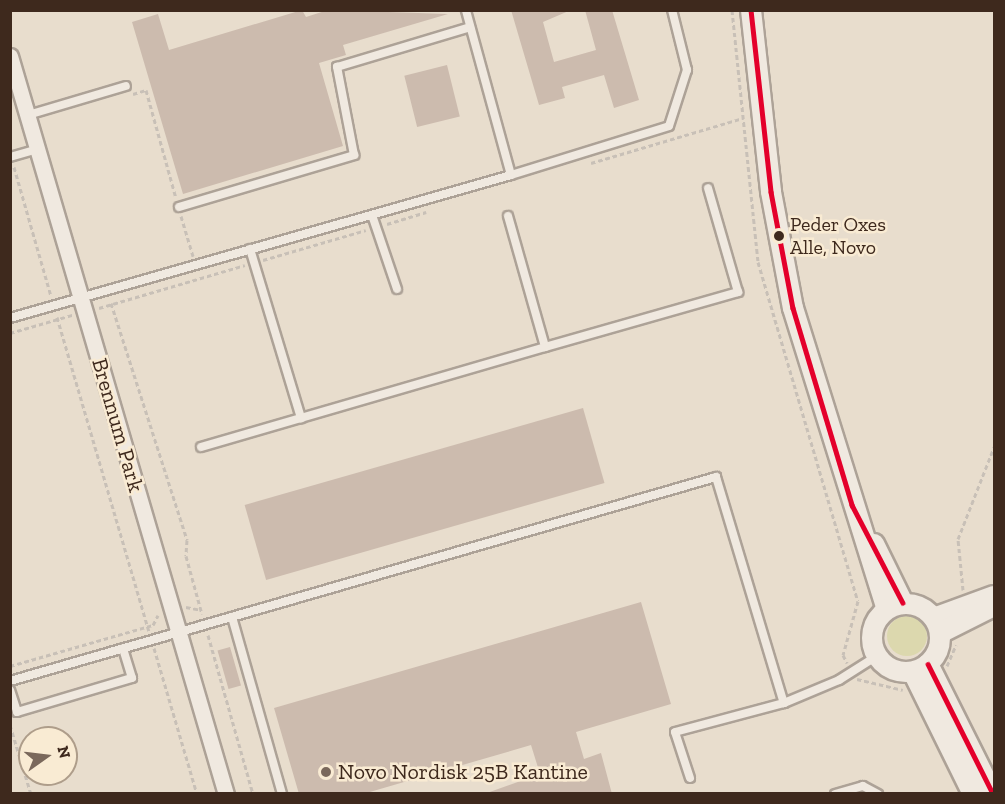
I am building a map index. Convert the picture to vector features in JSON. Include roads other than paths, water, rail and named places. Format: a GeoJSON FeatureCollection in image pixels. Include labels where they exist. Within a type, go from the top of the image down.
{"type":"FeatureCollection","features":[{"type":"Feature","properties":{"kind":"street"},"geometry":{"type":"LineString","coordinates":[[751,10],[771,192],[793,308],[852,505],[895,606],[937,625],[994,606]]}},
{"type":"Feature","properties":{"kind":"street","name":"Brennum Park"},"geometry":{"type":"LineString","coordinates":[[10,56],[226,794]]}},
{"type":"Feature","properties":{"kind":"street"},"geometry":{"type":"LineString","coordinates":[[973,794],[920,668],[937,625],[968,605],[994,596]]}},
{"type":"Feature","properties":{"kind":"street"},"geometry":{"type":"LineString","coordinates":[[895,606],[874,625],[877,656],[892,669],[920,668]]}},
{"type":"Feature","properties":{"kind":"street"},"geometry":{"type":"LineString","coordinates":[[920,668],[941,695],[993,794]]}},
{"type":"Feature","properties":{"kind":"lane"},"geometry":{"type":"LineString","coordinates":[[466,10],[511,175]]}},
{"type":"Feature","properties":{"kind":"lane"},"geometry":{"type":"LineString","coordinates":[[10,318],[511,175],[669,126],[687,70],[672,10]]}},
{"type":"Feature","properties":{"kind":"lane"},"geometry":{"type":"LineString","coordinates":[[179,207],[354,155],[337,67],[470,27]]}},
{"type":"Feature","properties":{"kind":"lane"},"geometry":{"type":"LineString","coordinates":[[28,115],[126,86]]}},
{"type":"Feature","properties":{"kind":"lane"},"geometry":{"type":"LineString","coordinates":[[11,157],[38,149]]}},
{"type":"Feature","properties":{"kind":"lane"},"geometry":{"type":"LineString","coordinates":[[201,447],[738,292],[708,188]]}},
{"type":"Feature","properties":{"kind":"lane"},"geometry":{"type":"LineString","coordinates":[[372,215],[397,289]]}},
{"type":"Feature","properties":{"kind":"lane"},"geometry":{"type":"LineString","coordinates":[[508,216],[545,348]]}},
{"type":"Feature","properties":{"kind":"lane"},"geometry":{"type":"LineString","coordinates":[[250,249],[301,418]]}},
{"type":"Feature","properties":{"kind":"lane"},"geometry":{"type":"LineString","coordinates":[[10,681],[716,477],[784,703]]}},
{"type":"Feature","properties":{"kind":"lane"},"geometry":{"type":"LineString","coordinates":[[232,616],[282,794]]}},
{"type":"Feature","properties":{"kind":"lane"},"geometry":{"type":"LineString","coordinates":[[10,690],[17,712],[132,678],[123,648]]}},
{"type":"Feature","properties":{"kind":"lane"},"geometry":{"type":"LineString","coordinates":[[690,778],[675,732],[784,703],[839,680],[877,656]]}},
{"type":"Feature","properties":{"kind":"lane"},"geometry":{"type":"LineString","coordinates":[[835,794],[863,786],[878,794]]}},
{"type":"Feature","properties":{"kind":"place","name":"Peder Oxes Alle, Novo"},"geometry":{"type":"Point","coordinates":[779,236]}},
{"type":"Feature","properties":{"kind":"place","name":"Novo Nordisk 25B Kantine"},"geometry":{"type":"Point","coordinates":[326,772]}}]}
